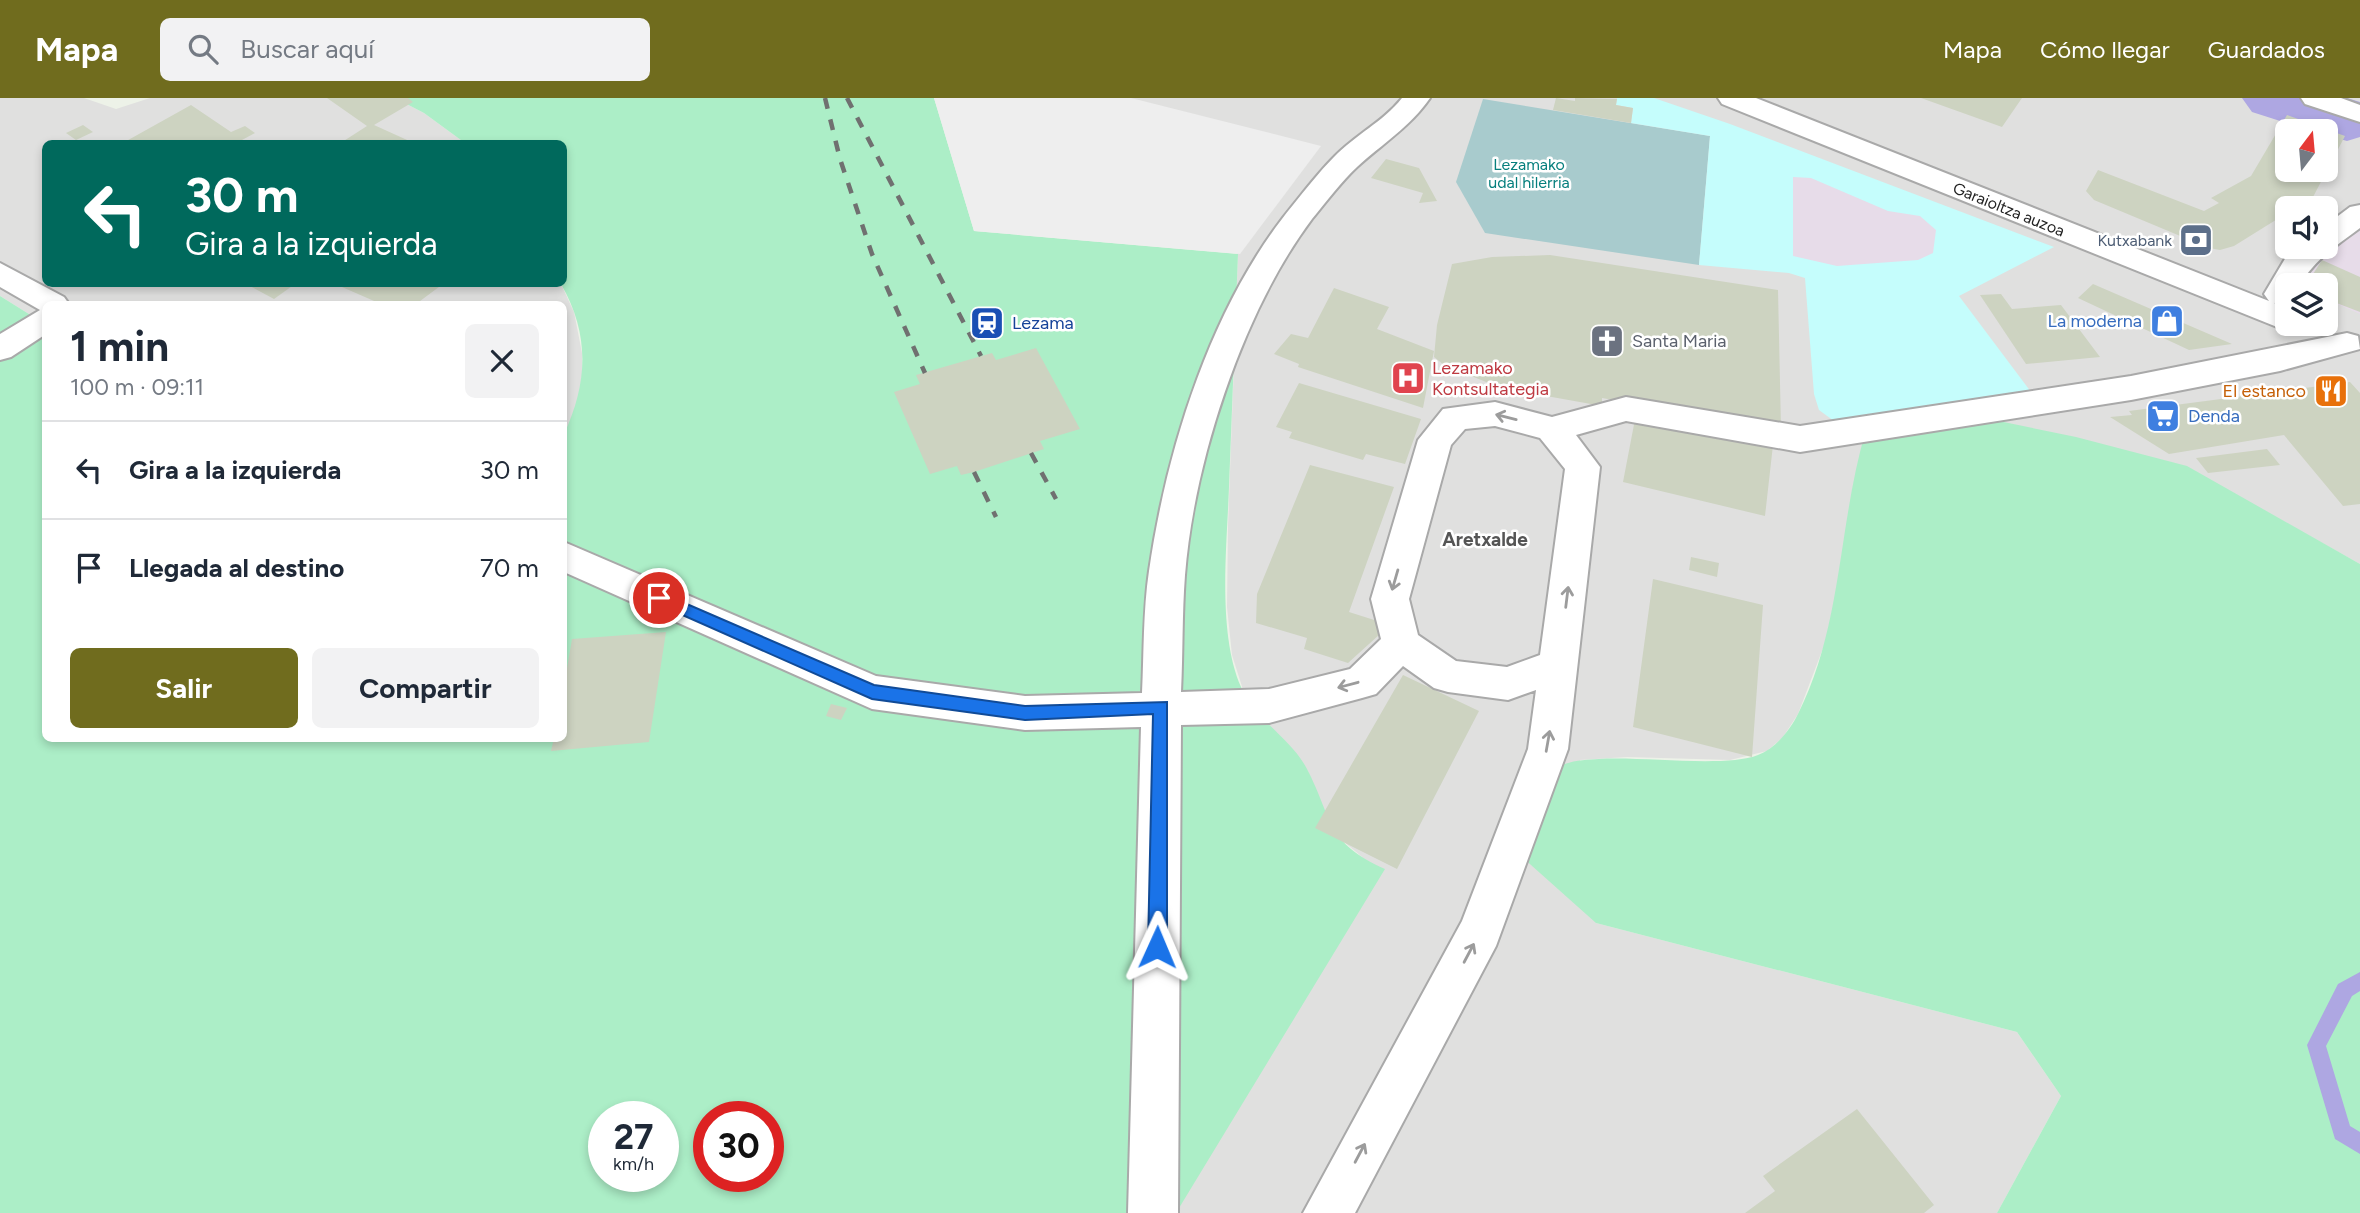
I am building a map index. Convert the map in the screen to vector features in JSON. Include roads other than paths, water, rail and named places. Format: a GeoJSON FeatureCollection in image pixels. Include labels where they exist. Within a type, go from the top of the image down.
{"type":"FeatureCollection","features":[{"type":"Feature","properties":{"kind":"street"},"geometry":{"type":"LineString","coordinates":[[1153,1213],[1161,707],[1167,574],[1179,499],[1199,422],[1238,321],[1267,267],[1301,214],[1345,162],[1403,115],[1416,98]]}},
{"type":"Feature","properties":{"kind":"street","name":"Garaioltza auzoa"},"geometry":{"type":"LineString","coordinates":[[1732,98],[2275,304]]}},
{"type":"Feature","properties":{"kind":"street"},"geometry":{"type":"LineString","coordinates":[[2315,98],[2360,114]]}},
{"type":"Feature","properties":{"kind":"street"},"geometry":{"type":"LineString","coordinates":[[2338,230],[2360,214]]}},
{"type":"Feature","properties":{"kind":"street"},"geometry":{"type":"LineString","coordinates":[[0,273],[48,301]]}},
{"type":"Feature","properties":{"kind":"street"},"geometry":{"type":"LineString","coordinates":[[0,349],[42,322]]}},
{"type":"Feature","properties":{"kind":"street"},"geometry":{"type":"LineString","coordinates":[[2327,336],[2353,346]]}},
{"type":"Feature","properties":{"kind":"street"},"geometry":{"type":"LineString","coordinates":[[1559,665],[1508,684],[1448,676],[1401,644],[1390,599],[1434,440],[1455,418],[1495,414],[1552,429],[1626,408],[1800,439],[2131,388],[2353,346]]}},
{"type":"Feature","properties":{"kind":"street"},"geometry":{"type":"LineString","coordinates":[[1328,1213],[1480,931],[1548,748],[1583,467],[1552,429]]}},
{"type":"Feature","properties":{"kind":"street"},"geometry":{"type":"LineString","coordinates":[[567,557],[872,692],[1025,713],[1269,706],[1363,682],[1401,644]]}},
{"type":"Feature","properties":{"kind":"waterway"},"geometry":{"type":"LineString","coordinates":[[2276,98],[2347,120]]}},
{"type":"Feature","properties":{"kind":"waterway"},"geometry":{"type":"LineString","coordinates":[[2360,981],[2345,990],[2316,1045],[2342,1132],[2360,1144]]}},
{"type":"Feature","properties":{"kind":"railway"},"geometry":{"type":"LineString","coordinates":[[825,98],[840,159],[872,254],[925,373]]}},
{"type":"Feature","properties":{"kind":"railway"},"geometry":{"type":"LineString","coordinates":[[847,98],[981,356]]}},
{"type":"Feature","properties":{"kind":"railway"},"geometry":{"type":"LineString","coordinates":[[1031,453],[1056,499]]}},
{"type":"Feature","properties":{"kind":"railway"},"geometry":{"type":"LineString","coordinates":[[974,472],[996,517]]}},
{"type":"Feature","properties":{"kind":"place","name":"Kutxabank"},"geometry":{"type":"Point","coordinates":[2196,240]}},
{"type":"Feature","properties":{"kind":"place","name":"La moderna"},"geometry":{"type":"Point","coordinates":[2167,321]}},
{"type":"Feature","properties":{"kind":"place","name":"Lezama"},"geometry":{"type":"Point","coordinates":[987,323]}},
{"type":"Feature","properties":{"kind":"place","name":"Santa Maria"},"geometry":{"type":"Point","coordinates":[1607,341]}},
{"type":"Feature","properties":{"kind":"place","name":"Lezamako Kontsultategia"},"geometry":{"type":"Point","coordinates":[1408,378]}},
{"type":"Feature","properties":{"kind":"place","name":"El estanco"},"geometry":{"type":"Point","coordinates":[2331,391]}},
{"type":"Feature","properties":{"kind":"place","name":"Denda"},"geometry":{"type":"Point","coordinates":[2163,416]}},
{"type":"Feature","properties":{"kind":"district","name":"Aretxalde"},"geometry":{"type":"Point","coordinates":[1485,539]}},
{"type":"Feature","properties":{"kind":"park label","name":"Lezamako udal hilerria"},"geometry":{"type":"Point","coordinates":[1529,173]}}]}
